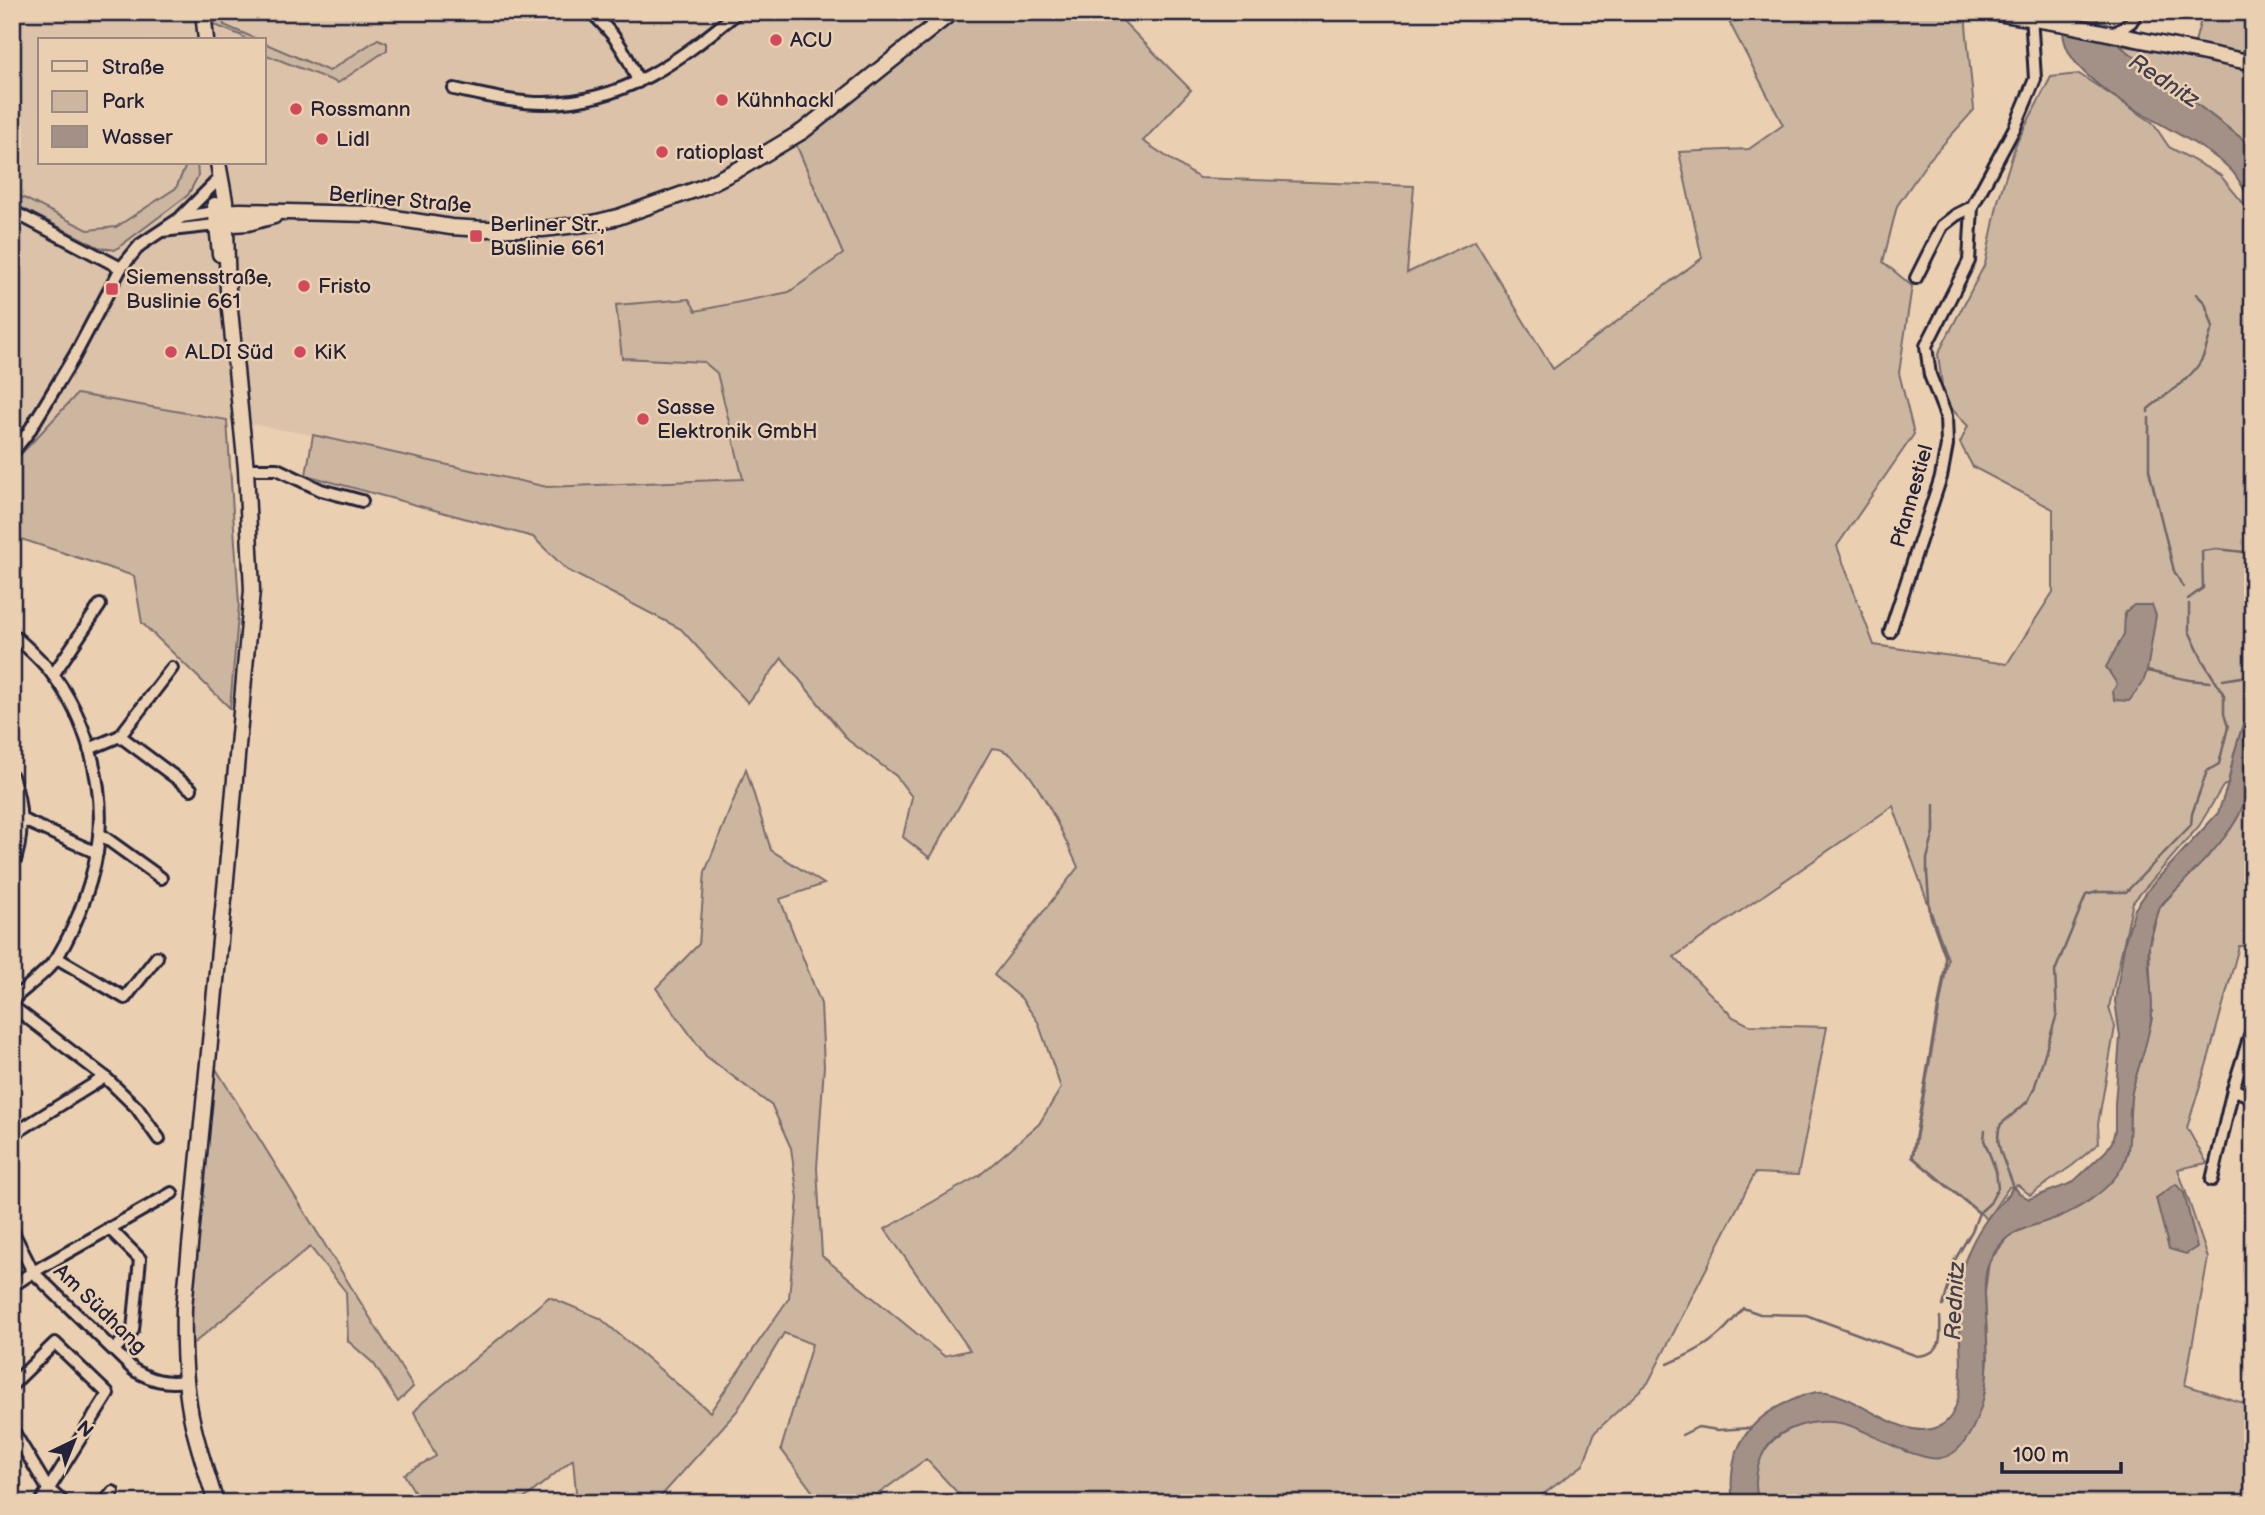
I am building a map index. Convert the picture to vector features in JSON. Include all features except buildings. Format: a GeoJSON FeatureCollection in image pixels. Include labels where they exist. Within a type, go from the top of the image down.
{"type":"FeatureCollection","features":[{"type":"Feature","properties":{"kind":"main road"},"geometry":{"type":"LineString","coordinates":[[203,12],[206,38]]}},
{"type":"Feature","properties":{"kind":"main road","name":"Berliner Straße"},"geometry":{"type":"LineString","coordinates":[[221,218],[285,213],[370,214],[451,227],[543,229],[618,217],[704,187],[803,131],[952,12]]}},
{"type":"Feature","properties":{"kind":"main road"},"geometry":{"type":"LineString","coordinates":[[1992,12],[2031,15],[2253,63]]}},
{"type":"Feature","properties":{"kind":"main road"},"geometry":{"type":"LineString","coordinates":[[216,164],[215,183],[229,290],[246,469],[252,590],[184,1307],[185,1381],[193,1425],[216,1503]]}},
{"type":"Feature","properties":{"kind":"main road"},"geometry":{"type":"LineString","coordinates":[[216,164],[222,181],[221,218]]}},
{"type":"Feature","properties":{"kind":"street"},"geometry":{"type":"LineString","coordinates":[[590,12],[624,50],[638,82]]}},
{"type":"Feature","properties":{"kind":"street"},"geometry":{"type":"LineString","coordinates":[[454,89],[509,100],[543,103],[598,96],[638,82],[664,69],[738,12]]}},
{"type":"Feature","properties":{"kind":"street"},"geometry":{"type":"LineString","coordinates":[[2110,33],[2131,22],[2137,12]]}},
{"type":"Feature","properties":{"kind":"street","name":"Pfannestiel"},"geometry":{"type":"LineString","coordinates":[[1890,632],[1941,477],[1947,445],[1946,416],[1930,375],[1926,346],[1969,261],[1972,207],[2015,127],[2035,79],[2031,15]]}},
{"type":"Feature","properties":{"kind":"street"},"geometry":{"type":"LineString","coordinates":[[12,453],[28,433],[75,355],[121,268],[140,245],[182,216],[215,183]]}},
{"type":"Feature","properties":{"kind":"street"},"geometry":{"type":"LineString","coordinates":[[1916,278],[1942,226],[1972,207]]}},
{"type":"Feature","properties":{"kind":"street"},"geometry":{"type":"LineString","coordinates":[[12,224],[15,212],[121,268]]}},
{"type":"Feature","properties":{"kind":"street"},"geometry":{"type":"LineString","coordinates":[[182,216],[221,218]]}},
{"type":"Feature","properties":{"kind":"street"},"geometry":{"type":"LineString","coordinates":[[159,231],[221,218]]}},
{"type":"Feature","properties":{"kind":"street"},"geometry":{"type":"LineString","coordinates":[[246,469],[278,469],[321,490],[362,501]]}},
{"type":"Feature","properties":{"kind":"street"},"geometry":{"type":"LineString","coordinates":[[53,675],[100,605]]}},
{"type":"Feature","properties":{"kind":"street"},"geometry":{"type":"LineString","coordinates":[[12,634],[53,675],[75,709],[89,749],[98,787],[100,834],[86,895],[57,958],[12,1000]]}},
{"type":"Feature","properties":{"kind":"street"},"geometry":{"type":"LineString","coordinates":[[89,749],[120,736],[172,668]]}},
{"type":"Feature","properties":{"kind":"street"},"geometry":{"type":"LineString","coordinates":[[120,736],[191,789]]}},
{"type":"Feature","properties":{"kind":"street"},"geometry":{"type":"LineString","coordinates":[[12,776],[22,819],[18,856],[12,868]]}},
{"type":"Feature","properties":{"kind":"street"},"geometry":{"type":"LineString","coordinates":[[22,819],[97,853]]}},
{"type":"Feature","properties":{"kind":"street"},"geometry":{"type":"LineString","coordinates":[[100,834],[161,878]]}},
{"type":"Feature","properties":{"kind":"street"},"geometry":{"type":"LineString","coordinates":[[57,958],[125,998],[157,957]]}},
{"type":"Feature","properties":{"kind":"street"},"geometry":{"type":"LineString","coordinates":[[12,1006],[105,1077],[136,1108],[159,1139]]}},
{"type":"Feature","properties":{"kind":"street"},"geometry":{"type":"LineString","coordinates":[[2212,1180],[2233,1089],[2249,1050],[2253,1026]]}},
{"type":"Feature","properties":{"kind":"street"},"geometry":{"type":"LineString","coordinates":[[12,1135],[105,1077]]}},
{"type":"Feature","properties":{"kind":"street"},"geometry":{"type":"LineString","coordinates":[[2233,1089],[2253,1098]]}},
{"type":"Feature","properties":{"kind":"street"},"geometry":{"type":"LineString","coordinates":[[12,1286],[172,1193]]}},
{"type":"Feature","properties":{"kind":"street"},"geometry":{"type":"LineString","coordinates":[[109,1228],[140,1259],[133,1330],[114,1350]]}},
{"type":"Feature","properties":{"kind":"street","name":"Am Südhang"},"geometry":{"type":"LineString","coordinates":[[12,1230],[33,1272],[134,1370],[151,1380],[172,1383],[185,1381]]}},
{"type":"Feature","properties":{"kind":"street"},"geometry":{"type":"LineString","coordinates":[[12,1385],[55,1343],[108,1394],[40,1503]]}},
{"type":"Feature","properties":{"kind":"street"},"geometry":{"type":"LineString","coordinates":[[12,1429],[48,1489],[64,1503]]}},
{"type":"Feature","properties":{"kind":"street"},"geometry":{"type":"LineString","coordinates":[[104,1503],[113,1492]]}},
{"type":"Feature","properties":{"kind":"shaded area"},"geometry":{"type":"Polygon","coordinates":[[[12,12],[962,12],[897,66],[848,252],[789,292],[695,311],[622,358],[704,362],[717,373],[743,479],[547,487],[313,435],[77,394],[12,464],[12,12]]]}},
{"type":"Feature","properties":{"kind":"green space"},"geometry":{"type":"Polygon","coordinates":[[[214,12],[222,12],[224,25],[254,38],[244,38],[215,25],[214,12]]]}},
{"type":"Feature","properties":{"kind":"green space"},"geometry":{"type":"Polygon","coordinates":[[[962,12],[1114,12],[1191,90],[1143,141],[1199,178],[1414,186],[1407,273],[1475,241],[1553,369],[1702,258],[1679,152],[1749,149],[1783,125],[1724,12],[1967,12],[1974,110],[1928,161],[1897,206],[1883,262],[1912,286],[1899,373],[1914,434],[1837,546],[1874,645],[2007,664],[2053,592],[2053,509],[1973,467],[1960,443],[1968,426],[1944,401],[1938,354],[1985,264],[1998,201],[2016,144],[2051,77],[2079,74],[2152,122],[2169,147],[2220,175],[2253,215],[2253,691],[2228,784],[2223,786],[2199,826],[2133,902],[2109,1007],[2115,1027],[2098,1124],[2099,1143],[2030,1195],[2018,1185],[2009,1187],[1987,1219],[1913,1157],[1948,959],[1893,806],[1674,957],[1733,1017],[1749,1025],[1827,1027],[1798,1175],[1755,1173],[1648,1383],[1595,1432],[1583,1465],[1531,1503],[1423,1503],[1411,1498],[1405,1503],[967,1503],[926,1459],[866,1503],[821,1503],[781,1449],[812,1344],[784,1333],[737,1411],[655,1503],[577,1503],[573,1459],[519,1503],[421,1503],[404,1474],[436,1456],[414,1412],[549,1297],[600,1318],[710,1412],[789,1298],[798,1198],[791,1148],[772,1106],[706,1056],[656,988],[699,944],[705,872],[746,769],[771,850],[824,884],[780,899],[821,1004],[824,1066],[817,1168],[822,1256],[944,1356],[970,1350],[885,1229],[980,1175],[1039,1124],[1061,1088],[1038,1022],[1021,998],[994,975],[1078,867],[1036,784],[1013,757],[1001,749],[992,748],[930,858],[903,837],[912,797],[896,776],[848,740],[782,658],[748,703],[681,629],[567,570],[533,537],[306,475],[313,435],[547,487],[743,479],[717,373],[704,362],[622,358],[616,305],[689,299],[696,311],[789,292],[843,254],[796,144],[962,12]]]}},
{"type":"Feature","properties":{"kind":"green space"},"geometry":{"type":"Polygon","coordinates":[[[2203,12],[2253,12],[2253,147],[2119,45],[2191,57],[2203,12]]]}},
{"type":"Feature","properties":{"kind":"green space"},"geometry":{"type":"Polygon","coordinates":[[[378,39],[387,43],[387,50],[338,83],[266,55],[266,44],[329,71],[378,39]]]}},
{"type":"Feature","properties":{"kind":"green space"},"geometry":{"type":"Polygon","coordinates":[[[187,164],[197,164],[198,176],[188,195],[115,250],[98,247],[12,203],[12,192],[88,230],[116,227],[176,188],[187,164]]]}},
{"type":"Feature","properties":{"kind":"green space"},"geometry":{"type":"Polygon","coordinates":[[[77,394],[227,420],[239,604],[230,708],[142,623],[134,576],[12,536],[12,464],[77,394]]]}},
{"type":"Feature","properties":{"kind":"green space"},"geometry":{"type":"Polygon","coordinates":[[[2253,770],[2253,946],[2239,946],[2187,1128],[2207,1163],[2178,1169],[2208,1258],[2185,1385],[2253,1406],[2253,1503],[1759,1503],[1755,1483],[1757,1466],[1764,1451],[1789,1429],[1824,1421],[1843,1423],[1868,1432],[1907,1452],[1975,1423],[1985,1392],[1988,1360],[1985,1293],[1989,1261],[2010,1235],[2059,1217],[2091,1199],[2128,1152],[2131,1094],[2152,1019],[2149,945],[2160,907],[2215,848],[2239,814],[2253,770]]]}},
{"type":"Feature","properties":{"kind":"green space"},"geometry":{"type":"Polygon","coordinates":[[[213,1064],[413,1387],[398,1402],[374,1364],[348,1341],[346,1292],[310,1247],[182,1353],[213,1064]]]}},
{"type":"Feature","properties":{"kind":"water","name":"Rednitz"},"geometry":{"type":"Polygon","coordinates":[[[2064,12],[2094,12],[2104,32],[2119,45],[2253,147],[2253,201],[2231,170],[2213,155],[2112,95],[2090,77],[2073,59],[2064,39],[2064,12]]]}},
{"type":"Feature","properties":{"kind":"water"},"geometry":{"type":"Polygon","coordinates":[[[2134,605],[2152,605],[2156,615],[2147,671],[2143,682],[2129,701],[2114,700],[2113,691],[2117,684],[2106,667],[2124,634],[2125,612],[2134,605]]]}},
{"type":"Feature","properties":{"kind":"water"},"geometry":{"type":"Polygon","coordinates":[[[2253,691],[2252,770],[2239,815],[2219,844],[2162,904],[2153,926],[2148,954],[2151,1020],[2130,1103],[2127,1156],[2117,1175],[2105,1189],[2064,1215],[2011,1235],[1991,1259],[1986,1272],[1985,1287],[1986,1381],[1981,1406],[1968,1437],[1953,1453],[1935,1459],[1902,1450],[1848,1425],[1817,1422],[1798,1426],[1776,1437],[1763,1454],[1756,1482],[1759,1503],[1733,1503],[1733,1469],[1742,1441],[1761,1418],[1800,1397],[1815,1392],[1831,1393],[1885,1419],[1914,1429],[1927,1430],[1940,1426],[1950,1417],[1957,1404],[1960,1388],[1959,1292],[1971,1246],[1983,1225],[2009,1195],[2012,1187],[2029,1199],[2072,1183],[2112,1142],[2120,1037],[2115,1001],[2125,941],[2135,909],[2151,886],[2218,813],[2253,691]]]}},
{"type":"Feature","properties":{"kind":"water"},"geometry":{"type":"Polygon","coordinates":[[[2176,1184],[2184,1193],[2197,1247],[2186,1254],[2169,1249],[2156,1198],[2176,1184]]]}},
{"type":"Feature","properties":{"kind":"waterway"},"geometry":{"type":"LineString","coordinates":[[2148,412],[2148,409],[2191,374],[2204,355],[2213,327],[2205,303],[2196,294]]}},
{"type":"Feature","properties":{"kind":"waterway"},"geometry":{"type":"LineString","coordinates":[[2149,418],[2149,470],[2174,571],[2183,587]]}},
{"type":"Feature","properties":{"kind":"waterway"},"geometry":{"type":"LineString","coordinates":[[2188,599],[2203,588],[2202,551],[2217,549],[2253,553]]}},
{"type":"Feature","properties":{"kind":"waterway"},"geometry":{"type":"LineString","coordinates":[[2014,1189],[2000,1148],[1999,1132],[2001,1124],[2028,1101],[2034,1089],[2057,1014],[2055,971],[2086,895],[2097,892],[2126,892],[2191,825],[2192,814],[2207,771],[2219,764],[2228,727],[2224,714],[2224,695],[2203,661],[2189,631],[2189,604]]}},
{"type":"Feature","properties":{"kind":"waterway"},"geometry":{"type":"LineString","coordinates":[[2147,671],[2210,682]]}},
{"type":"Feature","properties":{"kind":"waterway"},"geometry":{"type":"LineString","coordinates":[[2223,680],[2253,675]]}},
{"type":"Feature","properties":{"kind":"waterway"},"geometry":{"type":"LineString","coordinates":[[1934,805],[1934,832],[1927,859],[1927,873],[1930,914],[1945,956],[1945,968],[1912,1157],[1979,1213]]}},
{"type":"Feature","properties":{"kind":"waterway","name":"Rednitz"},"geometry":{"type":"LineString","coordinates":[[1943,1306],[1953,1263],[1979,1213],[1990,1203],[1998,1188],[1996,1171],[1984,1140],[1985,1130]]}},
{"type":"Feature","properties":{"kind":"waterway","name":"Rednitz"},"geometry":{"type":"LineString","coordinates":[[1668,1364],[1710,1342],[1743,1308],[1760,1314],[1806,1315],[1917,1356],[1932,1352],[1939,1344],[1940,1317]]}},
{"type":"Feature","properties":{"kind":"waterway"},"geometry":{"type":"LineString","coordinates":[[1682,1435],[1698,1427],[1718,1430],[1750,1428]]}},
{"type":"Feature","properties":{"kind":"place","name":"ACU"},"geometry":{"type":"Point","coordinates":[776,40]}},
{"type":"Feature","properties":{"kind":"place","name":"Kühnhackl"},"geometry":{"type":"Point","coordinates":[722,100]}},
{"type":"Feature","properties":{"kind":"place","name":"Rossmann"},"geometry":{"type":"Point","coordinates":[296,109]}},
{"type":"Feature","properties":{"kind":"place","name":"Lidl"},"geometry":{"type":"Point","coordinates":[322,139]}},
{"type":"Feature","properties":{"kind":"place","name":"ratioplast"},"geometry":{"type":"Point","coordinates":[662,152]}},
{"type":"Feature","properties":{"kind":"place","name":"Berliner Str., Buslinie 661"},"geometry":{"type":"Point","coordinates":[476,236]}},
{"type":"Feature","properties":{"kind":"place","name":"Fristo"},"geometry":{"type":"Point","coordinates":[304,286]}},
{"type":"Feature","properties":{"kind":"place","name":"Siemensstraße, Buslinie 661"},"geometry":{"type":"Point","coordinates":[112,289]}},
{"type":"Feature","properties":{"kind":"place","name":"ALDI Süd"},"geometry":{"type":"Point","coordinates":[171,352]}},
{"type":"Feature","properties":{"kind":"place","name":"KiK"},"geometry":{"type":"Point","coordinates":[300,352]}},
{"type":"Feature","properties":{"kind":"place","name":"Sasse Elektronik GmbH"},"geometry":{"type":"Point","coordinates":[643,419]}}]}
